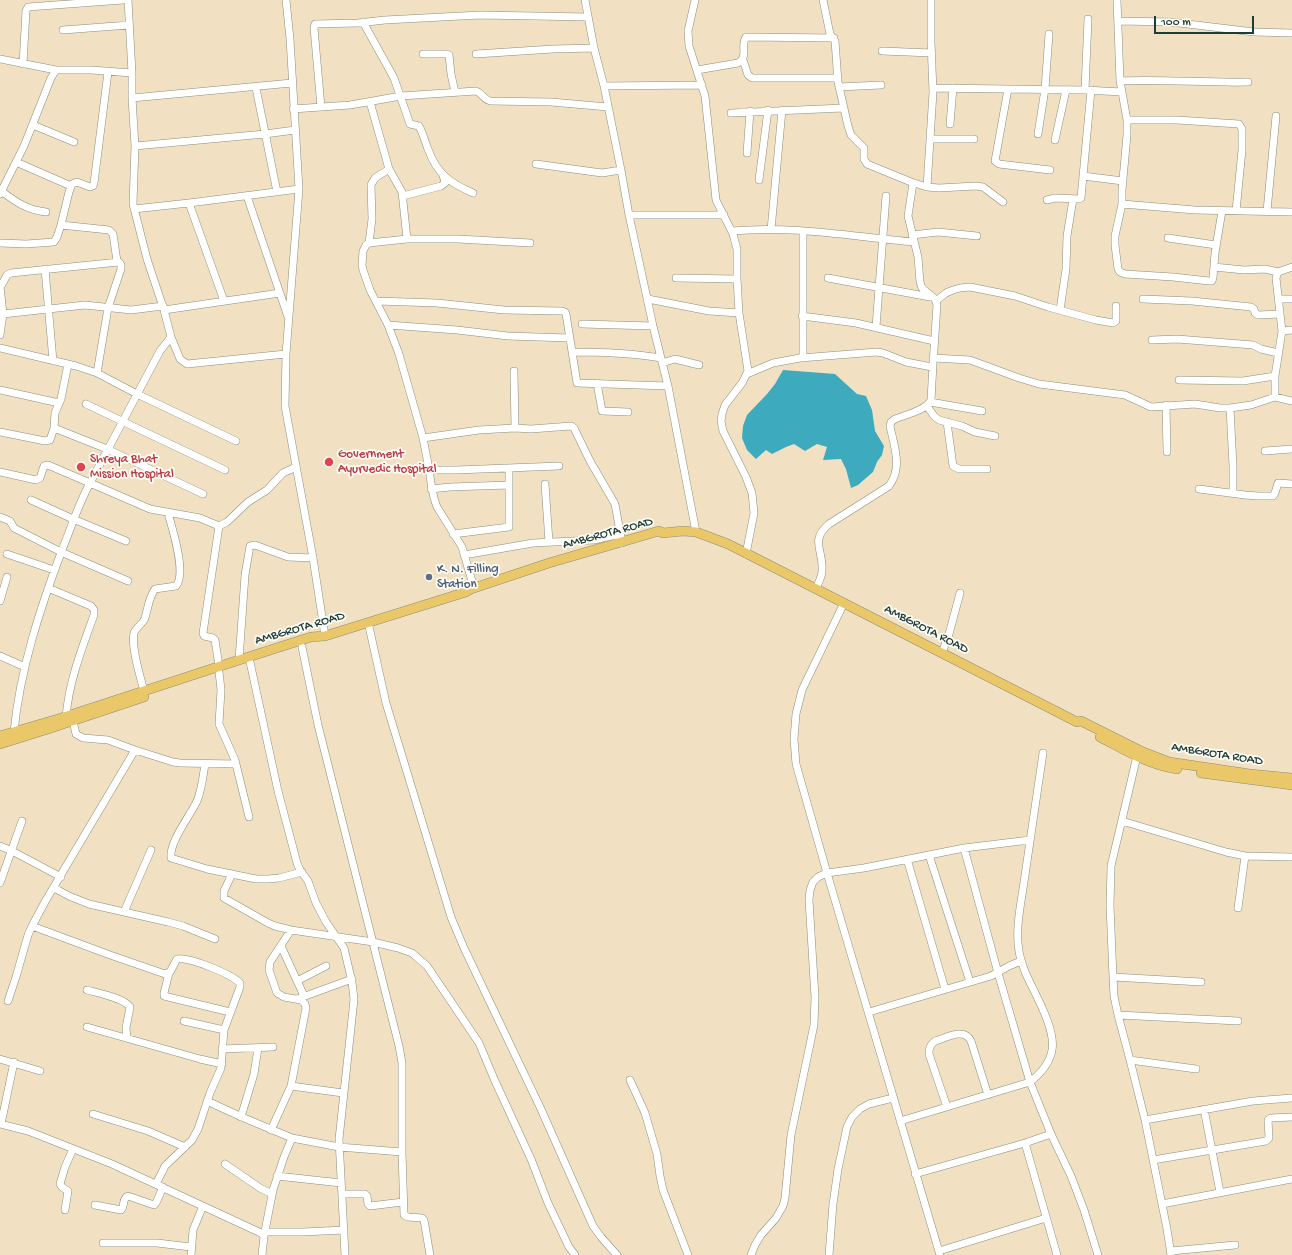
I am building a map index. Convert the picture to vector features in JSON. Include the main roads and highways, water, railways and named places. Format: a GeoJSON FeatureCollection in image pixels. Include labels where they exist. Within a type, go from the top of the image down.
{"type":"FeatureCollection","features":[{"type":"Feature","properties":{"kind":"main road","name":"AMBGROTA ROAD"},"geometry":{"type":"LineString","coordinates":[[0,736],[69,719],[144,691],[219,669],[239,660],[311,638],[321,637],[472,589],[621,538],[657,532],[663,533],[683,531],[696,532],[746,554],[1076,722],[1081,721],[1143,752],[1169,762],[1250,774],[1292,778]]}},
{"type":"Feature","properties":{"kind":"main road"},"geometry":{"type":"LineString","coordinates":[[472,589],[472,592],[488,588],[584,559],[631,547],[663,533]]}},
{"type":"Feature","properties":{"kind":"main road"},"geometry":{"type":"LineString","coordinates":[[0,744],[69,719],[219,669],[302,647],[316,641],[321,637]]}},
{"type":"Feature","properties":{"kind":"main road"},"geometry":{"type":"LineString","coordinates":[[1076,722],[1079,726],[1137,756],[1165,767],[1225,777],[1292,785]]}},
{"type":"Feature","properties":{"kind":"water"},"geometry":{"type":"Polygon","coordinates":[[[783,370],[835,374],[857,394],[866,396],[872,410],[875,431],[884,446],[882,455],[873,472],[858,485],[851,488],[846,469],[841,459],[823,460],[827,447],[817,444],[805,451],[794,444],[772,454],[766,450],[756,459],[747,450],[742,438],[743,426],[747,415],[775,384],[783,370]]]}},
{"type":"Feature","properties":{"kind":"place","name":"Government Ayurvedic Hospital"},"geometry":{"type":"Point","coordinates":[329,462]}},
{"type":"Feature","properties":{"kind":"place","name":"Shreya Bhat Mission Hospital"},"geometry":{"type":"Point","coordinates":[81,467]}},
{"type":"Feature","properties":{"kind":"place","name":"K. N. Filling Station"},"geometry":{"type":"Point","coordinates":[429,577]}}]}
